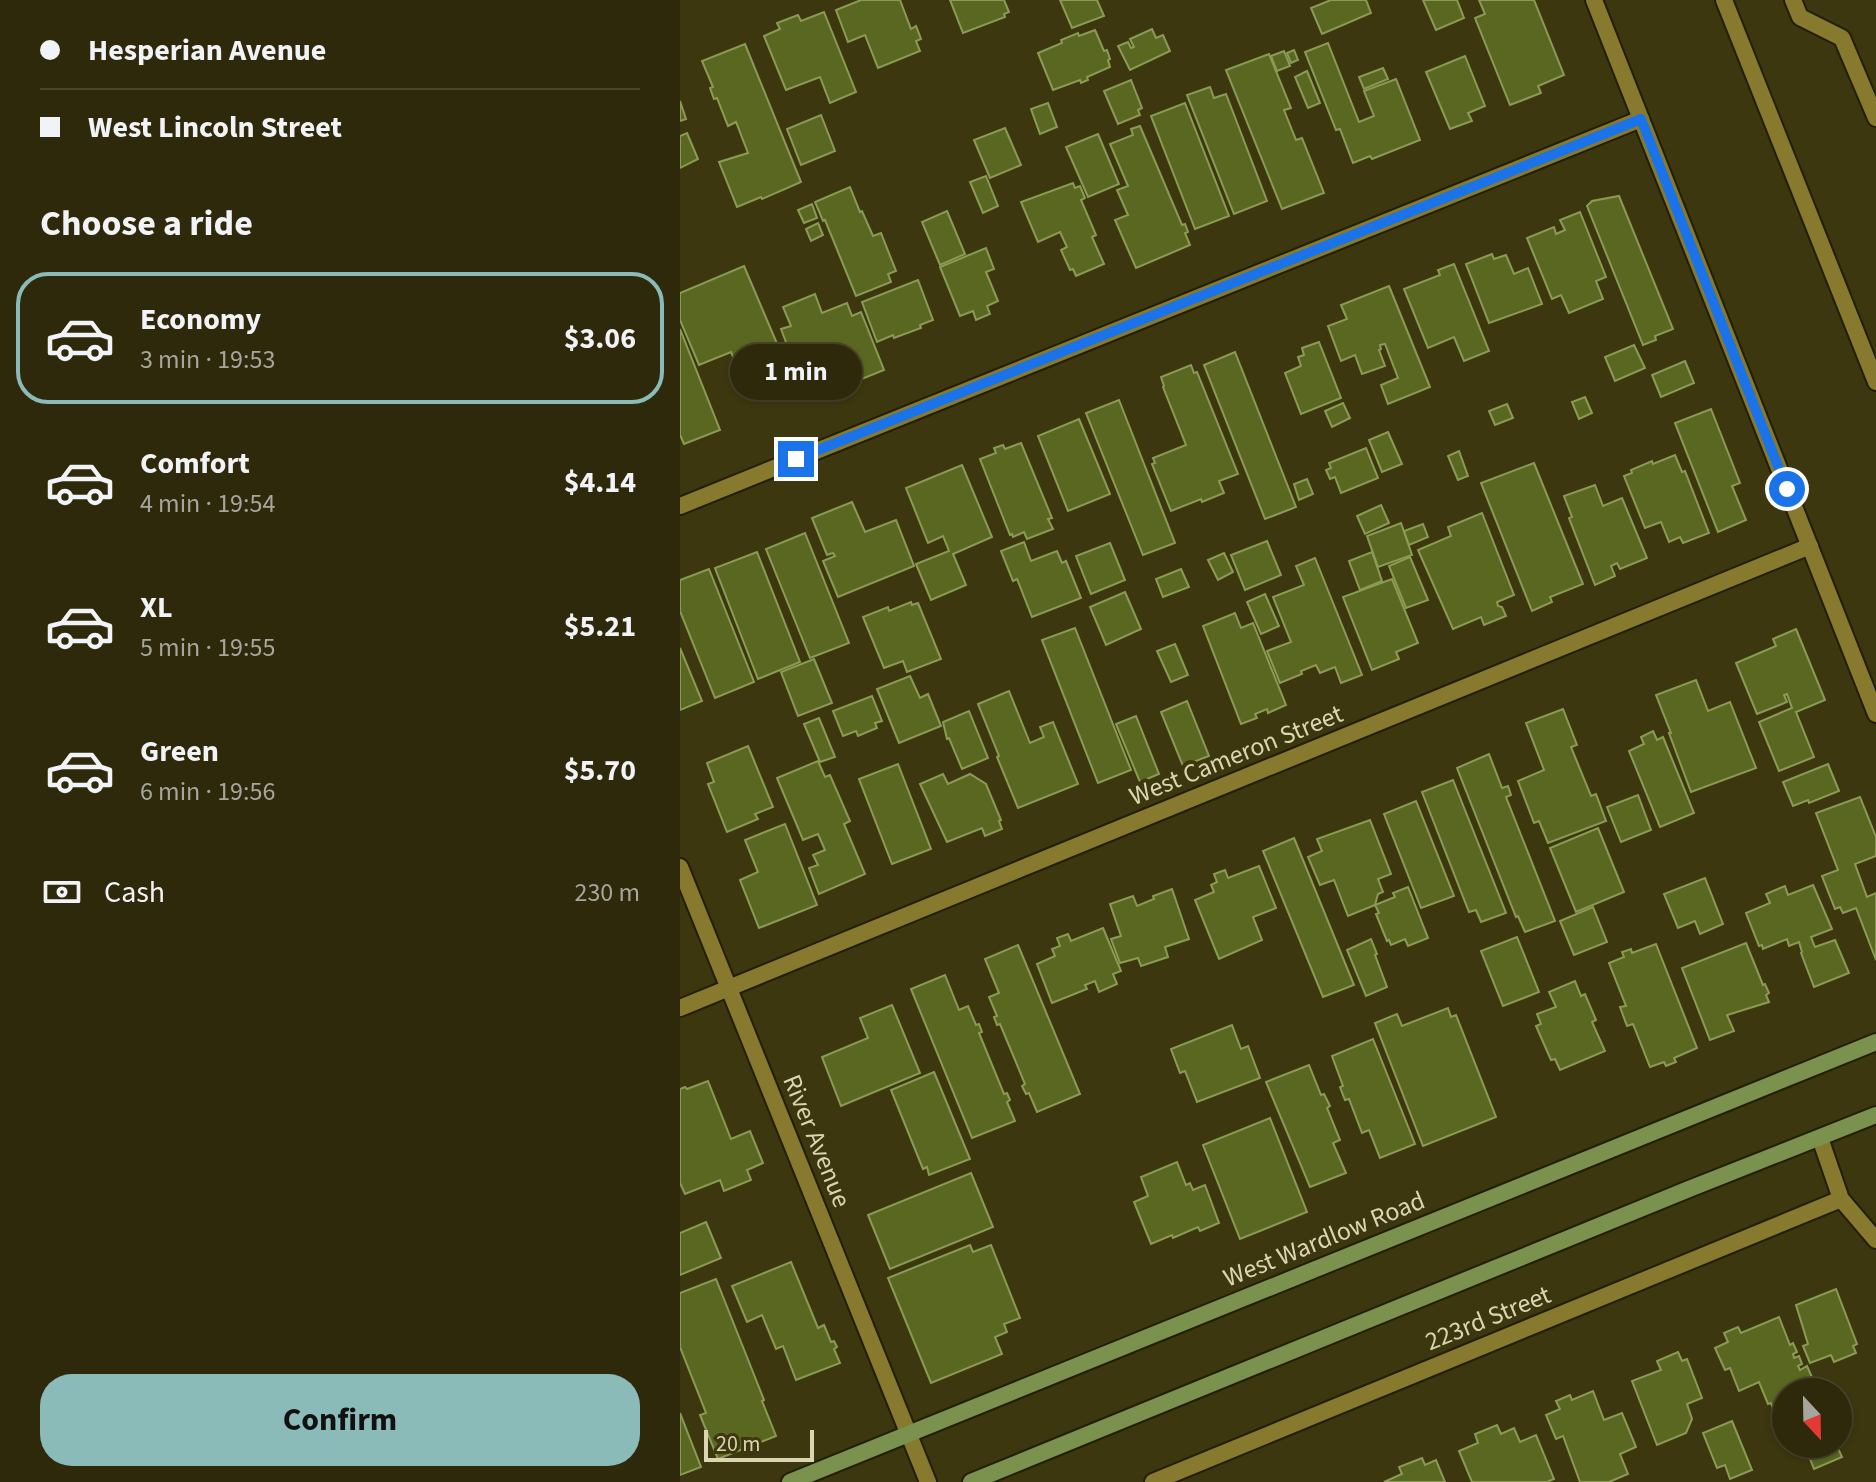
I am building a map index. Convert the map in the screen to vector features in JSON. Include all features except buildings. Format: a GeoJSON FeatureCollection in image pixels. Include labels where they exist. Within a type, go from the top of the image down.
{"type":"FeatureCollection","features":[{"type":"Feature","properties":{"kind":"main road","name":"West Wardlow Road"},"geometry":{"type":"LineString","coordinates":[[790,1482],[1876,1042]]}},
{"type":"Feature","properties":{"kind":"main road"},"geometry":{"type":"LineString","coordinates":[[971,1482],[1876,1115]]}},
{"type":"Feature","properties":{"kind":"street"},"geometry":{"type":"LineString","coordinates":[[1594,0],[1876,714]]}},
{"type":"Feature","properties":{"kind":"street"},"geometry":{"type":"LineString","coordinates":[[1724,0],[1876,382]]}},
{"type":"Feature","properties":{"kind":"street"},"geometry":{"type":"LineString","coordinates":[[1793,0],[1800,17],[1842,38],[1876,118]]}},
{"type":"Feature","properties":{"kind":"street"},"geometry":{"type":"LineString","coordinates":[[680,506],[1641,119]]}},
{"type":"Feature","properties":{"kind":"street","name":"West Cameron Street"},"geometry":{"type":"LineString","coordinates":[[680,1008],[1810,546]]}},
{"type":"Feature","properties":{"kind":"street","name":"River Avenue"},"geometry":{"type":"LineString","coordinates":[[680,867],[928,1482]]}},
{"type":"Feature","properties":{"kind":"street"},"geometry":{"type":"LineString","coordinates":[[1820,1138],[1841,1199],[1876,1240]]}},
{"type":"Feature","properties":{"kind":"street","name":"223rd Street"},"geometry":{"type":"LineString","coordinates":[[1153,1482],[1841,1199]]}},
{"type":"Feature","properties":{"kind":"route"},"geometry":{"type":"LineString","coordinates":[[796,459],[1641,119],[1787,489]]}}]}
